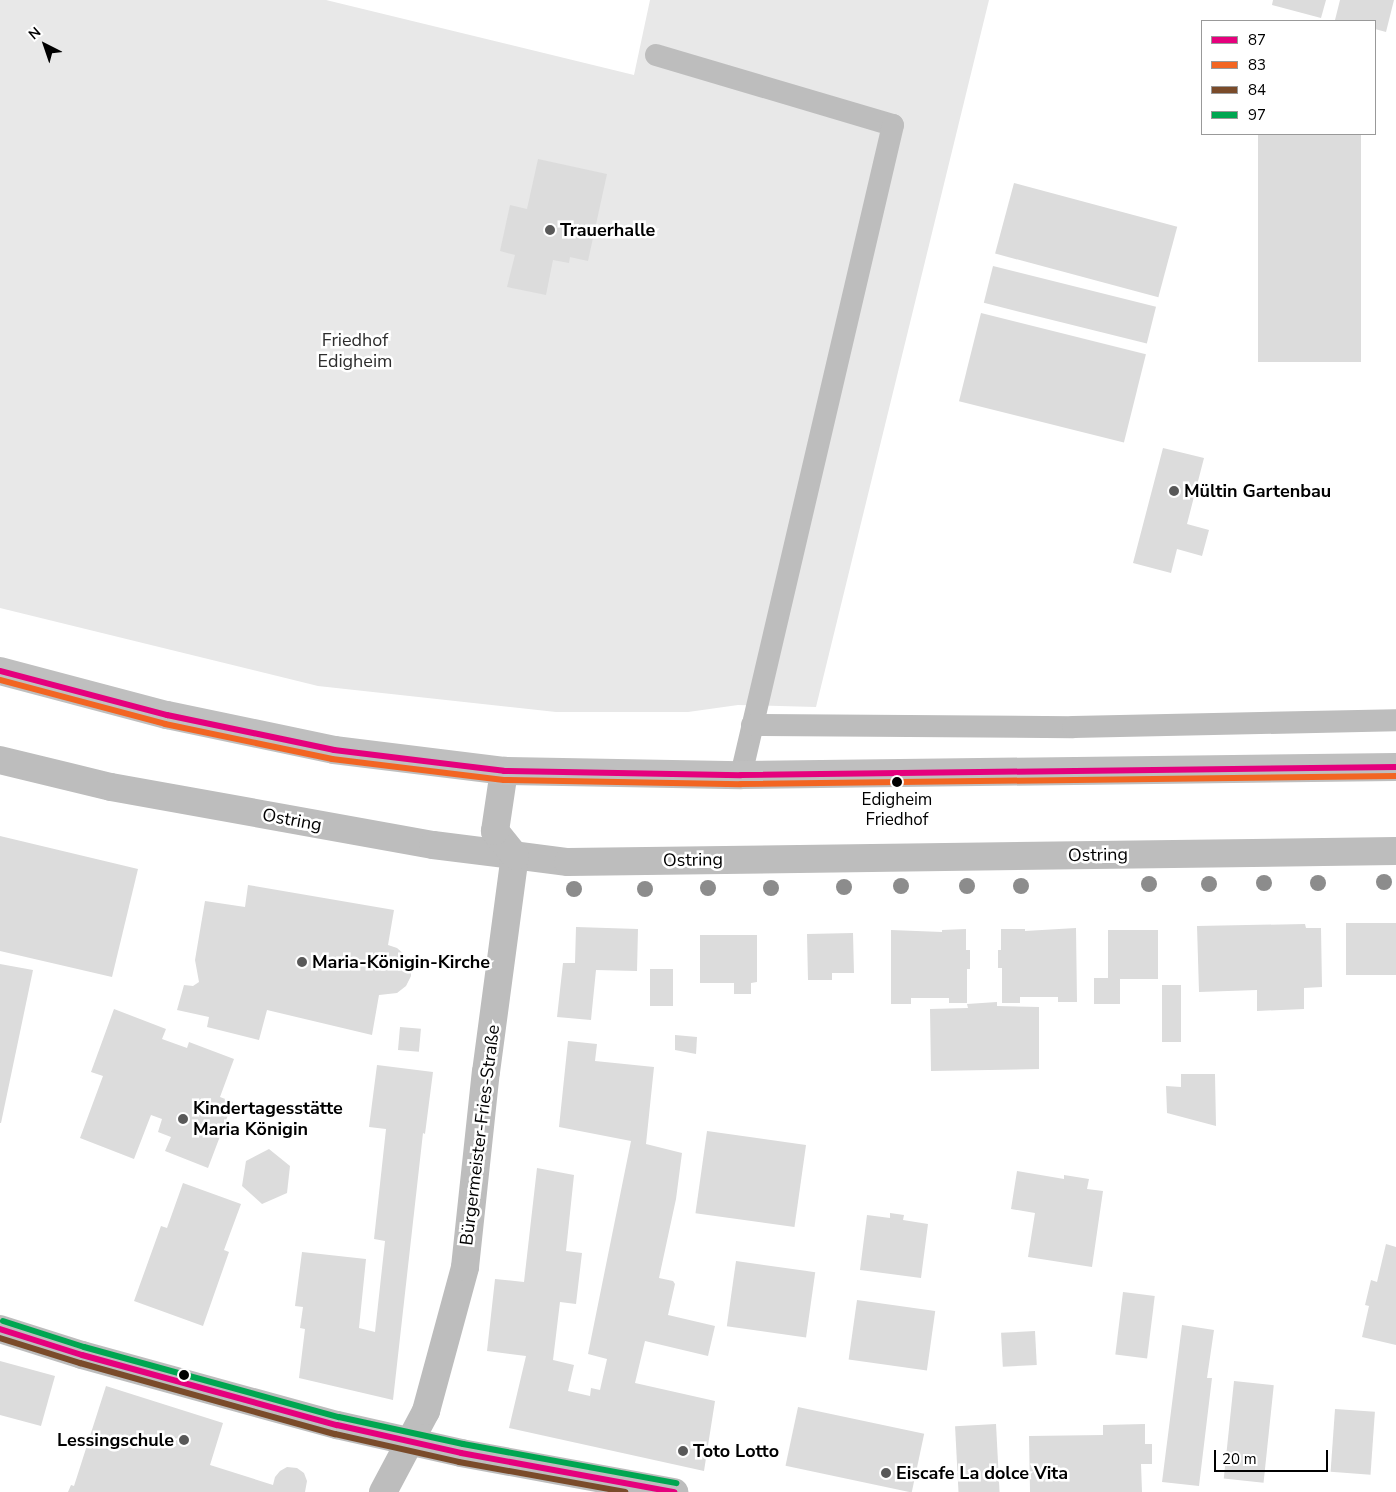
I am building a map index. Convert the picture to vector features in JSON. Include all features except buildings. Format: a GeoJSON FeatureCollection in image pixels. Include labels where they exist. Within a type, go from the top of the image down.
{"type":"FeatureCollection","features":[{"type":"Feature","properties":{"kind":"street"},"geometry":{"type":"LineString","coordinates":[[0,671],[167,715],[334,750],[504,771],[741,775],[1063,773],[1396,767]]}},
{"type":"Feature","properties":{"kind":"street","name":"Ostring"},"geometry":{"type":"LineString","coordinates":[[0,760],[111,787],[433,845],[568,862],[1396,851]]}},
{"type":"Feature","properties":{"kind":"street"},"geometry":{"type":"LineString","coordinates":[[504,771],[494,831],[515,856]]}},
{"type":"Feature","properties":{"kind":"street","name":"Bürgermeister-Fries-Straße"},"geometry":{"type":"LineString","coordinates":[[383,1492],[426,1411],[465,1267],[488,1062],[515,856]]}},
{"type":"Feature","properties":{"kind":"street"},"geometry":{"type":"LineString","coordinates":[[0,1329],[82,1356],[337,1425],[461,1453],[674,1492]]}},
{"type":"Feature","properties":{"kind":"lane"},"geometry":{"type":"LineString","coordinates":[[656,55],[894,125],[741,775]]}},
{"type":"Feature","properties":{"kind":"lane"},"geometry":{"type":"LineString","coordinates":[[752,725],[1073,727],[1396,720]]}},
{"type":"Feature","properties":{"kind":"green space","name":"Friedhof Edigheim"},"geometry":{"type":"Polygon","coordinates":[[[0,0],[326,0],[634,75],[650,0],[989,0],[816,707],[738,705],[688,712],[556,712],[318,686],[0,608],[0,0]]]}},
{"type":"Feature","properties":{"kind":"transit line","name":"87"},"geometry":{"type":"LineString","coordinates":[[0,671],[167,715],[334,750],[504,771],[741,775],[1396,767]]}},
{"type":"Feature","properties":{"kind":"transit line","name":"83"},"geometry":{"type":"LineString","coordinates":[[0,680],[165,724],[332,759],[504,780],[741,784],[1396,776]]}},
{"type":"Feature","properties":{"kind":"transit line","name":"97"},"geometry":{"type":"LineString","coordinates":[[3,1321],[84,1347],[339,1417],[463,1444],[676,1483]]}},
{"type":"Feature","properties":{"kind":"transit line","name":"87"},"geometry":{"type":"LineString","coordinates":[[0,1329],[82,1355],[337,1425],[461,1453],[674,1492]]}},
{"type":"Feature","properties":{"kind":"transit line","name":"84"},"geometry":{"type":"LineString","coordinates":[[0,1338],[80,1363],[335,1434],[459,1462],[625,1492]]}},
{"type":"Feature","properties":{"kind":"place","name":"Trauerhalle"},"geometry":{"type":"Point","coordinates":[550,230]}},
{"type":"Feature","properties":{"kind":"place","name":"Mültin Gartenbau"},"geometry":{"type":"Point","coordinates":[1174,491]}},
{"type":"Feature","properties":{"kind":"place","name":"Edigheim Friedhof"},"geometry":{"type":"Point","coordinates":[897,782]}},
{"type":"Feature","properties":{"kind":"place","name":"Maria-Königin-Kirche"},"geometry":{"type":"Point","coordinates":[302,962]}},
{"type":"Feature","properties":{"kind":"place","name":"Kindertagesstätte Maria Königin"},"geometry":{"type":"Point","coordinates":[183,1119]}},
{"type":"Feature","properties":{"kind":"place","name":"Lessingschule"},"geometry":{"type":"Point","coordinates":[184,1440]}},
{"type":"Feature","properties":{"kind":"place","name":"Toto Lotto"},"geometry":{"type":"Point","coordinates":[683,1451]}},
{"type":"Feature","properties":{"kind":"place","name":"Eiscafe La dolce Vita"},"geometry":{"type":"Point","coordinates":[886,1473]}}]}
